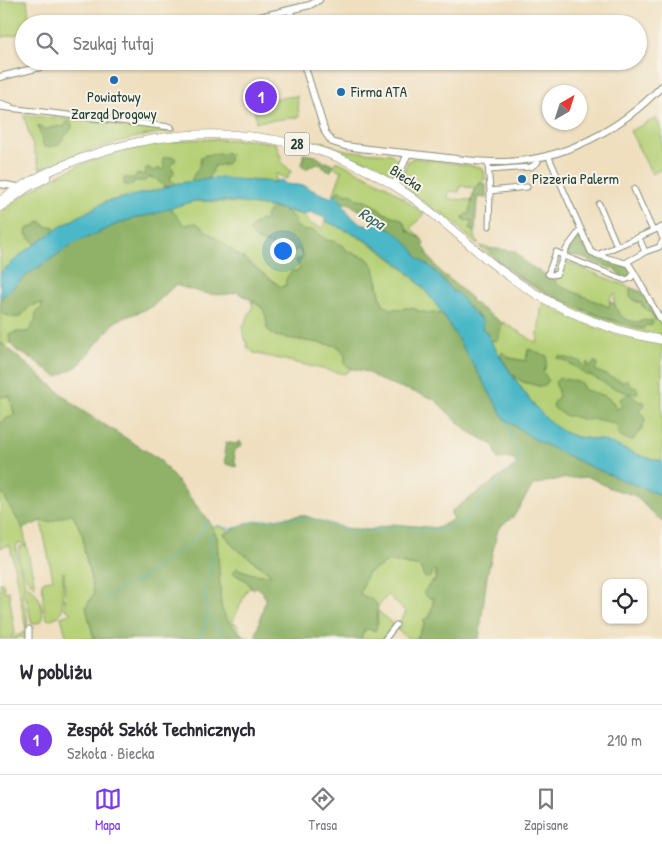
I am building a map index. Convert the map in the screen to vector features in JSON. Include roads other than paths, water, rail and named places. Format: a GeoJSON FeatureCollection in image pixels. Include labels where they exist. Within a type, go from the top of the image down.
{"type":"FeatureCollection","features":[{"type":"Feature","properties":{"kind":"main road","name":"Biecka"},"geometry":{"type":"LineString","coordinates":[[1,201],[18,187],[68,162],[136,141],[207,133],[258,136],[290,142],[331,155],[360,167],[394,186],[426,209],[490,262],[530,291],[558,306],[621,330],[662,340]]}},
{"type":"Feature","properties":{"kind":"main road","name":"Biecka"},"geometry":{"type":"LineString","coordinates":[[1,201],[104,150]]}},
{"type":"Feature","properties":{"kind":"street"},"geometry":{"type":"LineString","coordinates":[[269,15],[310,5],[319,0]]}},
{"type":"Feature","properties":{"kind":"street"},"geometry":{"type":"LineString","coordinates":[[290,10],[291,15]]}},
{"type":"Feature","properties":{"kind":"street"},"geometry":{"type":"LineString","coordinates":[[0,79],[28,70]]}},
{"type":"Feature","properties":{"kind":"street"},"geometry":{"type":"LineString","coordinates":[[306,70],[325,132],[332,142],[345,146],[488,162],[537,158],[589,141],[632,115],[662,86]]}},
{"type":"Feature","properties":{"kind":"street"},"geometry":{"type":"LineString","coordinates":[[0,103],[28,110]]}},
{"type":"Feature","properties":{"kind":"street"},"geometry":{"type":"LineString","coordinates":[[0,107],[171,127]]}},
{"type":"Feature","properties":{"kind":"street"},"geometry":{"type":"LineString","coordinates":[[394,186],[408,154]]}},
{"type":"Feature","properties":{"kind":"street"},"geometry":{"type":"LineString","coordinates":[[548,155],[591,252],[629,264],[662,322]]}},
{"type":"Feature","properties":{"kind":"street"},"geometry":{"type":"LineString","coordinates":[[489,170],[531,167],[538,162],[537,158]]}},
{"type":"Feature","properties":{"kind":"street"},"geometry":{"type":"LineString","coordinates":[[488,162],[490,191],[489,226]]}},
{"type":"Feature","properties":{"kind":"street"},"geometry":{"type":"LineString","coordinates":[[0,184],[18,187]]}},
{"type":"Feature","properties":{"kind":"street"},"geometry":{"type":"LineString","coordinates":[[490,191],[527,187]]}},
{"type":"Feature","properties":{"kind":"street"},"geometry":{"type":"LineString","coordinates":[[634,189],[653,231]]}},
{"type":"Feature","properties":{"kind":"street"},"geometry":{"type":"LineString","coordinates":[[599,204],[617,246]]}},
{"type":"Feature","properties":{"kind":"street"},"geometry":{"type":"LineString","coordinates":[[597,255],[660,228],[662,237]]}},
{"type":"Feature","properties":{"kind":"street"},"geometry":{"type":"LineString","coordinates":[[581,229],[567,247],[564,256],[636,284],[643,290]]}},
{"type":"Feature","properties":{"kind":"street"},"geometry":{"type":"LineString","coordinates":[[639,237],[645,252]]}},
{"type":"Feature","properties":{"kind":"street"},"geometry":{"type":"LineString","coordinates":[[625,263],[659,247],[662,242]]}},
{"type":"Feature","properties":{"kind":"street"},"geometry":{"type":"LineString","coordinates":[[625,280],[631,278],[634,272]]}},
{"type":"Feature","properties":{"kind":"street"},"geometry":{"type":"LineString","coordinates":[[385,639],[396,625]]}},
{"type":"Feature","properties":{"kind":"street"},"geometry":{"type":"LineString","coordinates":[[29,629],[29,639]]}},
{"type":"Feature","properties":{"kind":"water"},"geometry":{"type":"Polygon","coordinates":[[[218,178],[273,182],[282,180],[286,184],[306,186],[332,198],[334,193],[353,218],[370,225],[379,222],[399,235],[418,258],[433,269],[453,292],[457,292],[471,311],[483,321],[482,329],[488,333],[490,340],[525,394],[547,419],[559,429],[571,435],[604,441],[642,456],[662,461],[662,496],[591,467],[554,449],[532,438],[504,418],[441,312],[413,277],[374,245],[325,221],[325,218],[310,212],[304,215],[277,208],[227,201],[195,201],[120,223],[73,244],[27,275],[0,299],[0,273],[24,252],[60,227],[105,202],[179,183],[218,178]]]}},
{"type":"Feature","properties":{"kind":"waterway"},"geometry":{"type":"LineString","coordinates":[[216,525],[231,529],[256,521],[309,518],[334,525],[354,534],[366,529],[374,532],[405,526],[415,531],[423,529],[436,530],[461,524],[520,458],[507,421]]}},
{"type":"Feature","properties":{"kind":"waterway"},"geometry":{"type":"LineString","coordinates":[[104,600],[123,586],[135,583],[186,547],[203,530],[206,522],[209,523]]}},
{"type":"Feature","properties":{"kind":"waterway"},"geometry":{"type":"LineString","coordinates":[[200,639],[207,617],[205,589],[210,577],[210,565],[213,558],[209,543],[213,530]]}},
{"type":"Feature","properties":{"kind":"waterway"},"geometry":{"type":"LineString","coordinates":[[208,617],[227,639]]}},
{"type":"Feature","properties":{"kind":"place","name":"Powiatowy Zarząd Drogowy"},"geometry":{"type":"Point","coordinates":[114,80]}},
{"type":"Feature","properties":{"kind":"place","name":"Firma ATA"},"geometry":{"type":"Point","coordinates":[341,92]}},
{"type":"Feature","properties":{"kind":"place","name":"Zespół Szkół Technicznych"},"geometry":{"type":"Point","coordinates":[261,97]}},
{"type":"Feature","properties":{"kind":"place","name":"Pizzeria Palerm"},"geometry":{"type":"Point","coordinates":[522,179]}},
{"type":"Feature","properties":{"kind":"water label","name":"Ropa"},"geometry":{"type":"Point","coordinates":[372,218]}}]}
